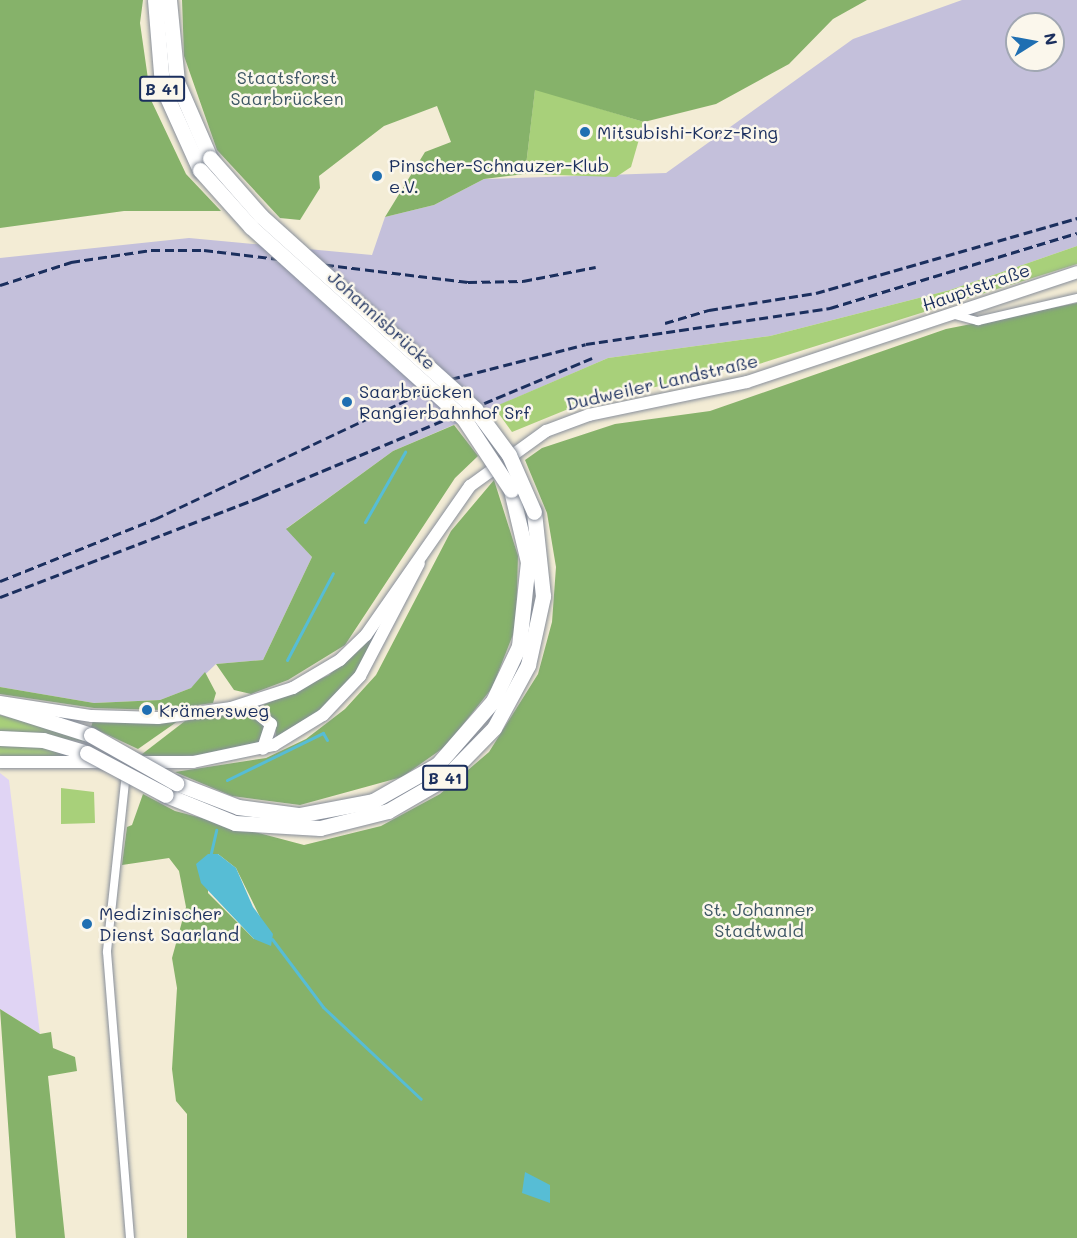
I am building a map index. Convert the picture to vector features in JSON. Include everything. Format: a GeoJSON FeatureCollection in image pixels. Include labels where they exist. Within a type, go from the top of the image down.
{"type":"FeatureCollection","features":[{"type":"Feature","properties":{"kind":"highway","name":"B 41"},"geometry":{"type":"LineString","coordinates":[[155,0],[162,87],[205,164]]}},
{"type":"Feature","properties":{"kind":"highway","name":"B 41"},"geometry":{"type":"LineString","coordinates":[[169,0],[177,82],[205,164]]}},
{"type":"Feature","properties":{"kind":"highway","name":"Johannisbrücke"},"geometry":{"type":"LineString","coordinates":[[0,738],[43,740],[87,753],[166,795],[235,823],[278,830],[321,828],[388,812],[445,778],[494,728],[528,665],[543,596],[534,512],[509,455],[475,409],[205,164]]}},
{"type":"Feature","properties":{"kind":"highway","name":"Johannisbrücke"},"geometry":{"type":"LineString","coordinates":[[0,704],[91,735],[176,783],[238,807],[299,815],[373,801],[417,779],[469,733],[510,668],[528,601],[527,547],[508,482],[464,419],[251,227],[205,164]]}},
{"type":"Feature","properties":{"kind":"main road","name":"Hauptstraße"},"geometry":{"type":"LineString","coordinates":[[886,336],[1077,272]]}},
{"type":"Feature","properties":{"kind":"main road","name":"Dudweiler Landstraße"},"geometry":{"type":"LineString","coordinates":[[0,704],[138,718],[246,704],[293,688],[340,660],[366,636],[453,505],[484,472],[546,431],[589,415],[718,390],[886,336]]}},
{"type":"Feature","properties":{"kind":"main road","name":"Dudweiler Landstraße"},"geometry":{"type":"LineString","coordinates":[[0,762],[127,764],[211,760],[263,749],[304,729],[350,689],[390,627],[422,554]]}},
{"type":"Feature","properties":{"kind":"main road"},"geometry":{"type":"LineString","coordinates":[[246,704],[271,724],[263,749]]}},
{"type":"Feature","properties":{"kind":"street"},"geometry":{"type":"LineString","coordinates":[[951,314],[978,321],[1077,298]]}},
{"type":"Feature","properties":{"kind":"street"},"geometry":{"type":"LineString","coordinates":[[127,764],[106,952],[130,1238]]}},
{"type":"Feature","properties":{"kind":"shaded area"},"geometry":{"type":"Polygon","coordinates":[[[962,0],[1077,0],[1077,246],[950,290],[770,336],[608,358],[393,451],[287,528],[312,557],[263,660],[216,664],[191,688],[160,700],[94,703],[0,687],[0,258],[189,238],[372,255],[385,217],[434,205],[484,179],[666,173],[853,39],[962,0]]]}},
{"type":"Feature","properties":{"kind":"shaded area"},"geometry":{"type":"Polygon","coordinates":[[[0,773],[9,780],[40,1034],[0,1009],[0,773]]]}},
{"type":"Feature","properties":{"kind":"green space"},"geometry":{"type":"Polygon","coordinates":[[[0,0],[143,0],[140,23],[151,100],[186,174],[221,211],[124,211],[0,228],[0,0]]]}},
{"type":"Feature","properties":{"kind":"green space","name":"Staatsforst Saarbrücken"},"geometry":{"type":"Polygon","coordinates":[[[182,0],[867,0],[833,19],[789,64],[716,104],[644,122],[535,90],[525,174],[484,179],[434,205],[385,217],[425,152],[451,142],[437,106],[384,126],[319,176],[320,188],[300,220],[280,218],[217,150],[184,56],[182,0]]]}},
{"type":"Feature","properties":{"kind":"green space","name":"Mitsubishi-Korz-Ring"},"geometry":{"type":"Polygon","coordinates":[[[535,89],[644,122],[631,167],[616,177],[525,174],[535,89]]]}},
{"type":"Feature","properties":{"kind":"green space"},"geometry":{"type":"Polygon","coordinates":[[[1077,246],[1077,264],[759,364],[583,403],[512,432],[494,407],[608,358],[770,336],[950,290],[1077,246]]]}},
{"type":"Feature","properties":{"kind":"green space","name":"St. Johanner Stadtwald"},"geometry":{"type":"Polygon","coordinates":[[[1077,303],[1077,1238],[187,1238],[187,1114],[176,1101],[172,1069],[177,988],[172,958],[186,907],[179,871],[169,858],[122,865],[127,827],[132,825],[143,794],[175,811],[304,845],[381,826],[440,794],[489,752],[538,674],[552,622],[556,567],[547,513],[525,460],[542,448],[615,424],[710,411],[946,329],[1077,303]],[[208,854],[208,893],[254,939],[260,917],[236,868],[218,854],[208,854]]]}},
{"type":"Feature","properties":{"kind":"green space"},"geometry":{"type":"Polygon","coordinates":[[[454,425],[478,456],[455,478],[345,645],[288,680],[251,694],[234,690],[216,664],[263,660],[312,557],[286,529],[393,451],[454,425]]]}},
{"type":"Feature","properties":{"kind":"green space"},"geometry":{"type":"Polygon","coordinates":[[[494,480],[518,556],[516,627],[492,688],[446,746],[402,777],[300,805],[232,796],[175,772],[266,758],[306,739],[345,709],[376,675],[451,531],[494,480]]]}},
{"type":"Feature","properties":{"kind":"green space"},"geometry":{"type":"Polygon","coordinates":[[[384,619],[357,673],[320,711],[276,737],[275,722],[263,705],[329,675],[384,619]]]}},
{"type":"Feature","properties":{"kind":"green space"},"geometry":{"type":"Polygon","coordinates":[[[205,672],[216,693],[213,703],[160,710],[94,708],[0,694],[0,687],[94,703],[160,700],[191,688],[205,672]]]}},
{"type":"Feature","properties":{"kind":"green space"},"geometry":{"type":"Polygon","coordinates":[[[244,710],[265,726],[259,743],[205,755],[137,758],[185,721],[244,710]]]}},
{"type":"Feature","properties":{"kind":"green space"},"geometry":{"type":"Polygon","coordinates":[[[0,715],[73,734],[88,742],[0,731],[0,715]]]}},
{"type":"Feature","properties":{"kind":"green space"},"geometry":{"type":"Polygon","coordinates":[[[93,721],[178,721],[138,749],[91,727],[93,721]]]}},
{"type":"Feature","properties":{"kind":"green space"},"geometry":{"type":"Polygon","coordinates":[[[0,745],[45,747],[78,759],[0,759],[0,745]]]}},
{"type":"Feature","properties":{"kind":"green space"},"geometry":{"type":"Polygon","coordinates":[[[61,788],[94,792],[95,823],[61,824],[61,788]]]}},
{"type":"Feature","properties":{"kind":"green space"},"geometry":{"type":"Polygon","coordinates":[[[0,1009],[40,1034],[51,1032],[53,1048],[75,1057],[77,1071],[48,1076],[65,1238],[16,1238],[0,1009]]]}},
{"type":"Feature","properties":{"kind":"water"},"geometry":{"type":"Polygon","coordinates":[[[208,854],[218,854],[236,868],[253,907],[273,934],[271,946],[254,939],[201,883],[196,864],[208,854]]]}},
{"type":"Feature","properties":{"kind":"water"},"geometry":{"type":"Polygon","coordinates":[[[525,1172],[550,1185],[550,1203],[522,1193],[525,1172]]]}},
{"type":"Feature","properties":{"kind":"waterway"},"geometry":{"type":"LineString","coordinates":[[365,522],[405,452]]}},
{"type":"Feature","properties":{"kind":"waterway"},"geometry":{"type":"LineString","coordinates":[[287,660],[333,573]]}},
{"type":"Feature","properties":{"kind":"waterway"},"geometry":{"type":"LineString","coordinates":[[227,780],[323,733],[327,740]]}},
{"type":"Feature","properties":{"kind":"waterway"},"geometry":{"type":"LineString","coordinates":[[210,857],[216,830]]}},
{"type":"Feature","properties":{"kind":"waterway"},"geometry":{"type":"LineString","coordinates":[[272,939],[323,1007],[421,1099]]}},
{"type":"Feature","properties":{"kind":"railway"},"geometry":{"type":"LineString","coordinates":[[665,323],[709,310],[816,293],[1077,218]]}},
{"type":"Feature","properties":{"kind":"railway"},"geometry":{"type":"LineString","coordinates":[[0,581],[155,519],[451,379],[586,344],[830,308],[1077,233]]}},
{"type":"Feature","properties":{"kind":"railway"},"geometry":{"type":"LineString","coordinates":[[0,285],[71,262],[151,250],[204,250],[468,282],[523,281],[596,267]]}},
{"type":"Feature","properties":{"kind":"railway"},"geometry":{"type":"LineString","coordinates":[[0,597],[260,497],[593,358]]}},
{"type":"Feature","properties":{"kind":"place","name":"Mitsubishi-Korz-Ring"},"geometry":{"type":"Point","coordinates":[585,132]}},
{"type":"Feature","properties":{"kind":"place","name":"Pinscher-Schnauzer-Klub e.V."},"geometry":{"type":"Point","coordinates":[377,176]}},
{"type":"Feature","properties":{"kind":"place","name":"Saarbrücken Rangierbahnhof Srf"},"geometry":{"type":"Point","coordinates":[347,402]}},
{"type":"Feature","properties":{"kind":"place","name":"Krämersweg"},"geometry":{"type":"Point","coordinates":[147,710]}},
{"type":"Feature","properties":{"kind":"place","name":"Medizinischer Dienst Saarland"},"geometry":{"type":"Point","coordinates":[87,924]}}]}
